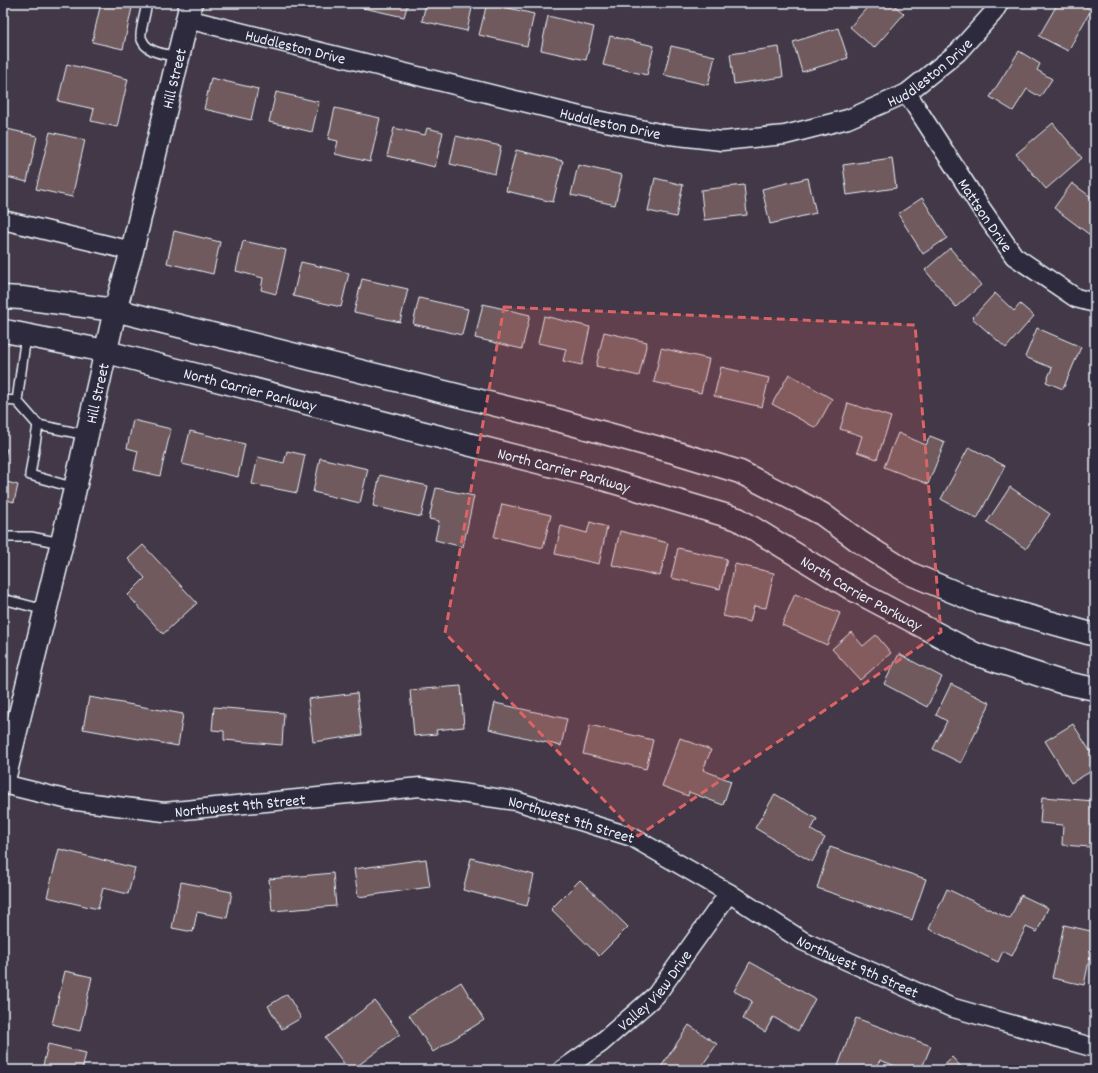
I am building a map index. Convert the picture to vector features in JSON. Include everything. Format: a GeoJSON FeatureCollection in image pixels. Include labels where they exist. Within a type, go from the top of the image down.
{"type":"FeatureCollection","features":[{"type":"Feature","properties":{"kind":"main road","name":"Hill Street"},"geometry":{"type":"LineString","coordinates":[[3,784],[62,544],[115,310],[132,250],[189,11]]}},
{"type":"Feature","properties":{"kind":"main road"},"geometry":{"type":"LineString","coordinates":[[3,297],[115,310],[557,420],[740,472],[822,514],[860,542],[911,574],[978,602],[1095,635]]}},
{"type":"Feature","properties":{"kind":"main road","name":"North Carrier Parkway"},"geometry":{"type":"LineString","coordinates":[[3,331],[105,353],[593,476],[738,519],[854,590],[975,654],[1061,682],[1095,689]]}},
{"type":"Feature","properties":{"kind":"street","name":"Huddleston Drive"},"geometry":{"type":"LineString","coordinates":[[189,11],[592,120],[669,135],[722,141],[785,135],[848,119],[908,92],[958,52],[993,13],[999,3]]}},
{"type":"Feature","properties":{"kind":"street","name":"Mattson Drive"},"geometry":{"type":"LineString","coordinates":[[908,92],[981,208],[1014,256],[1076,298],[1095,303]]}},
{"type":"Feature","properties":{"kind":"street"},"geometry":{"type":"LineString","coordinates":[[3,220],[132,250]]}},
{"type":"Feature","properties":{"kind":"street","name":"Northwest 9th Street"},"geometry":{"type":"LineString","coordinates":[[3,784],[69,800],[164,812],[420,787],[516,801],[632,836],[729,893],[803,941],[950,1007],[1095,1048]]}},
{"type":"Feature","properties":{"kind":"street","name":"Valley View Drive"},"geometry":{"type":"LineString","coordinates":[[562,1070],[601,1043],[656,995],[729,893]]}},
{"type":"Feature","properties":{"kind":"lane"},"geometry":{"type":"LineString","coordinates":[[147,3],[141,36],[144,44],[148,48],[158,53],[178,57]]}},
{"type":"Feature","properties":{"kind":"lane"},"geometry":{"type":"LineString","coordinates":[[17,401],[26,335]]}},
{"type":"Feature","properties":{"kind":"lane"},"geometry":{"type":"LineString","coordinates":[[3,400],[17,401],[38,425],[87,434]]}},
{"type":"Feature","properties":{"kind":"lane"},"geometry":{"type":"LineString","coordinates":[[38,425],[30,475],[75,488]]}},
{"type":"Feature","properties":{"kind":"lane"},"geometry":{"type":"LineString","coordinates":[[3,538],[5,536],[31,538],[62,544]]}},
{"type":"Feature","properties":{"kind":"lane"},"geometry":{"type":"LineString","coordinates":[[3,599],[45,610]]}},
{"type":"Feature","properties":{"kind":"highlighted area"},"geometry":{"type":"Polygon","coordinates":[[[504,307],[915,325],[941,632],[638,836],[445,633],[504,307]]]}},
{"type":"Feature","properties":{"kind":"building"},"geometry":{"type":"Polygon","coordinates":[[[101,3],[133,3],[123,49],[92,42],[101,3]]]}},
{"type":"Feature","properties":{"kind":"building"},"geometry":{"type":"Polygon","coordinates":[[[360,3],[408,3],[404,17],[359,7],[360,3]]]}},
{"type":"Feature","properties":{"kind":"building"},"geometry":{"type":"Polygon","coordinates":[[[426,3],[473,3],[467,31],[422,21],[426,3]]]}},
{"type":"Feature","properties":{"kind":"building"},"geometry":{"type":"Polygon","coordinates":[[[487,3],[534,14],[527,46],[479,35],[487,3]]]}},
{"type":"Feature","properties":{"kind":"building"},"geometry":{"type":"Polygon","coordinates":[[[871,3],[892,3],[904,14],[874,48],[850,27],[871,3]]]}},
{"type":"Feature","properties":{"kind":"building"},"geometry":{"type":"Polygon","coordinates":[[[1058,3],[1080,3],[1091,10],[1068,51],[1039,36],[1058,3]]]}},
{"type":"Feature","properties":{"kind":"building"},"geometry":{"type":"Polygon","coordinates":[[[548,16],[594,27],[586,60],[541,50],[548,16]]]}},
{"type":"Feature","properties":{"kind":"building"},"geometry":{"type":"Polygon","coordinates":[[[838,28],[848,58],[802,72],[793,42],[838,28]]]}},
{"type":"Feature","properties":{"kind":"building"},"geometry":{"type":"Polygon","coordinates":[[[610,36],[654,46],[647,75],[603,65],[610,36]]]}},
{"type":"Feature","properties":{"kind":"building"},"geometry":{"type":"Polygon","coordinates":[[[671,46],[715,56],[708,85],[664,75],[671,46]]]}},
{"type":"Feature","properties":{"kind":"building"},"geometry":{"type":"Polygon","coordinates":[[[779,47],[783,77],[734,84],[730,54],[779,47]]]}},
{"type":"Feature","properties":{"kind":"building"},"geometry":{"type":"Polygon","coordinates":[[[1019,51],[1040,64],[1037,70],[1052,79],[1040,97],[1027,89],[1013,111],[990,97],[1019,51]]]}},
{"type":"Feature","properties":{"kind":"building"},"geometry":{"type":"Polygon","coordinates":[[[67,64],[128,79],[117,127],[91,121],[94,109],[58,101],[67,64]]]}},
{"type":"Feature","properties":{"kind":"building"},"geometry":{"type":"Polygon","coordinates":[[[211,78],[258,89],[251,120],[204,109],[211,78]]]}},
{"type":"Feature","properties":{"kind":"building"},"geometry":{"type":"Polygon","coordinates":[[[276,92],[319,102],[312,132],[269,122],[276,92]]]}},
{"type":"Feature","properties":{"kind":"building"},"geometry":{"type":"Polygon","coordinates":[[[335,108],[380,118],[370,162],[335,154],[338,141],[328,139],[335,108]]]}},
{"type":"Feature","properties":{"kind":"building"},"geometry":{"type":"Polygon","coordinates":[[[1053,123],[1082,158],[1046,189],[1016,154],[1053,123]]]}},
{"type":"Feature","properties":{"kind":"building"},"geometry":{"type":"Polygon","coordinates":[[[3,128],[37,136],[27,182],[3,176],[3,128]]]}},
{"type":"Feature","properties":{"kind":"building"},"geometry":{"type":"Polygon","coordinates":[[[394,128],[425,135],[427,128],[443,132],[435,167],[387,156],[394,128]]]}},
{"type":"Feature","properties":{"kind":"building"},"geometry":{"type":"Polygon","coordinates":[[[50,132],[85,140],[72,197],[36,189],[50,132]]]}},
{"type":"Feature","properties":{"kind":"building"},"geometry":{"type":"Polygon","coordinates":[[[456,136],[501,146],[495,174],[450,164],[456,136]]]}},
{"type":"Feature","properties":{"kind":"building"},"geometry":{"type":"Polygon","coordinates":[[[516,150],[563,161],[553,202],[506,191],[516,150]]]}},
{"type":"Feature","properties":{"kind":"building"},"geometry":{"type":"Polygon","coordinates":[[[892,158],[896,188],[847,195],[843,165],[892,158]]]}},
{"type":"Feature","properties":{"kind":"building"},"geometry":{"type":"Polygon","coordinates":[[[578,165],[622,175],[615,205],[571,195],[578,165]]]}},
{"type":"Feature","properties":{"kind":"building"},"geometry":{"type":"Polygon","coordinates":[[[655,178],[683,185],[676,217],[648,211],[655,178]]]}},
{"type":"Feature","properties":{"kind":"building"},"geometry":{"type":"Polygon","coordinates":[[[808,178],[816,213],[770,224],[762,189],[808,178]]]}},
{"type":"Feature","properties":{"kind":"building"},"geometry":{"type":"Polygon","coordinates":[[[1072,183],[1095,200],[1095,228],[1090,235],[1054,208],[1072,183]]]}},
{"type":"Feature","properties":{"kind":"building"},"geometry":{"type":"Polygon","coordinates":[[[744,185],[747,215],[704,220],[701,190],[744,185]]]}},
{"type":"Feature","properties":{"kind":"building"},"geometry":{"type":"Polygon","coordinates":[[[922,198],[947,238],[923,254],[898,214],[922,198]]]}},
{"type":"Feature","properties":{"kind":"building"},"geometry":{"type":"Polygon","coordinates":[[[174,231],[220,242],[213,274],[167,263],[174,231]]]}},
{"type":"Feature","properties":{"kind":"building"},"geometry":{"type":"Polygon","coordinates":[[[243,241],[286,250],[276,294],[261,290],[263,278],[236,271],[243,241]]]}},
{"type":"Feature","properties":{"kind":"building"},"geometry":{"type":"Polygon","coordinates":[[[950,248],[981,285],[956,307],[925,270],[950,248]]]}},
{"type":"Feature","properties":{"kind":"building"},"geometry":{"type":"Polygon","coordinates":[[[301,262],[349,273],[341,307],[293,296],[301,262]]]}},
{"type":"Feature","properties":{"kind":"building"},"geometry":{"type":"Polygon","coordinates":[[[362,279],[408,289],[400,322],[354,312],[362,279]]]}},
{"type":"Feature","properties":{"kind":"building"},"geometry":{"type":"Polygon","coordinates":[[[995,293],[1014,311],[1020,304],[1034,316],[1006,348],[972,318],[995,293]]]}},
{"type":"Feature","properties":{"kind":"building"},"geometry":{"type":"Polygon","coordinates":[[[419,298],[468,309],[462,335],[413,324],[419,298]]]}},
{"type":"Feature","properties":{"kind":"building"},"geometry":{"type":"Polygon","coordinates":[[[483,304],[530,315],[522,349],[475,338],[483,304]]]}},
{"type":"Feature","properties":{"kind":"building"},"geometry":{"type":"Polygon","coordinates":[[[544,316],[590,327],[582,365],[563,361],[566,349],[538,343],[544,316]]]}},
{"type":"Feature","properties":{"kind":"building"},"geometry":{"type":"Polygon","coordinates":[[[1037,328],[1081,347],[1063,389],[1046,382],[1052,368],[1025,357],[1037,328]]]}},
{"type":"Feature","properties":{"kind":"building"},"geometry":{"type":"Polygon","coordinates":[[[604,332],[647,342],[639,376],[596,366],[604,332]]]}},
{"type":"Feature","properties":{"kind":"building"},"geometry":{"type":"Polygon","coordinates":[[[661,348],[709,359],[701,393],[654,382],[661,348]]]}},
{"type":"Feature","properties":{"kind":"building"},"geometry":{"type":"Polygon","coordinates":[[[721,367],[769,378],[762,407],[714,396],[721,367]]]}},
{"type":"Feature","properties":{"kind":"building"},"geometry":{"type":"Polygon","coordinates":[[[789,374],[832,399],[816,428],[772,404],[789,374]]]}},
{"type":"Feature","properties":{"kind":"building"},"geometry":{"type":"Polygon","coordinates":[[[848,403],[891,417],[877,459],[857,452],[862,436],[840,429],[848,403]]]}},
{"type":"Feature","properties":{"kind":"building"},"geometry":{"type":"Polygon","coordinates":[[[133,420],[171,429],[160,476],[134,470],[138,451],[127,448],[133,420]]]}},
{"type":"Feature","properties":{"kind":"building"},"geometry":{"type":"Polygon","coordinates":[[[190,431],[245,444],[238,477],[182,464],[190,431]]]}},
{"type":"Feature","properties":{"kind":"building"},"geometry":{"type":"Polygon","coordinates":[[[898,433],[926,445],[930,436],[945,442],[928,484],[884,467],[898,433]]]}},
{"type":"Feature","properties":{"kind":"building"},"geometry":{"type":"Polygon","coordinates":[[[969,447],[1005,466],[977,519],[941,499],[969,447]]]}},
{"type":"Feature","properties":{"kind":"building"},"geometry":{"type":"Polygon","coordinates":[[[3,448],[7,449],[3,465],[3,448]]]}},
{"type":"Feature","properties":{"kind":"building"},"geometry":{"type":"Polygon","coordinates":[[[287,451],[305,455],[297,493],[252,484],[258,457],[284,463],[287,451]]]}},
{"type":"Feature","properties":{"kind":"building"},"geometry":{"type":"Polygon","coordinates":[[[320,458],[368,469],[360,503],[313,492],[320,458]]]}},
{"type":"Feature","properties":{"kind":"building"},"geometry":{"type":"Polygon","coordinates":[[[380,475],[428,486],[421,517],[373,506],[380,475]]]}},
{"type":"Feature","properties":{"kind":"building"},"geometry":{"type":"Polygon","coordinates":[[[3,481],[18,485],[14,502],[3,499],[3,481]]]}},
{"type":"Feature","properties":{"kind":"building"},"geometry":{"type":"Polygon","coordinates":[[[1010,487],[1050,514],[1026,549],[987,522],[1010,487]]]}},
{"type":"Feature","properties":{"kind":"building"},"geometry":{"type":"Polygon","coordinates":[[[436,488],[474,496],[463,547],[435,540],[439,521],[429,519],[436,488]]]}},
{"type":"Feature","properties":{"kind":"building"},"geometry":{"type":"Polygon","coordinates":[[[502,504],[551,515],[543,548],[494,537],[502,504]]]}},
{"type":"Feature","properties":{"kind":"building"},"geometry":{"type":"Polygon","coordinates":[[[590,522],[607,527],[599,564],[555,554],[561,526],[587,533],[590,522]]]}},
{"type":"Feature","properties":{"kind":"building"},"geometry":{"type":"Polygon","coordinates":[[[620,531],[668,543],[660,576],[612,565],[620,531]]]}},
{"type":"Feature","properties":{"kind":"building"},"geometry":{"type":"Polygon","coordinates":[[[143,545],[197,603],[163,634],[128,595],[145,578],[128,559],[143,545]]]}},
{"type":"Feature","properties":{"kind":"building"},"geometry":{"type":"Polygon","coordinates":[[[678,548],[727,559],[720,589],[671,578],[678,548]]]}},
{"type":"Feature","properties":{"kind":"building"},"geometry":{"type":"Polygon","coordinates":[[[735,564],[774,573],[766,608],[754,606],[750,622],[723,616],[735,564]]]}},
{"type":"Feature","properties":{"kind":"building"},"geometry":{"type":"Polygon","coordinates":[[[795,594],[840,613],[827,645],[782,625],[795,594]]]}},
{"type":"Feature","properties":{"kind":"building"},"geometry":{"type":"Polygon","coordinates":[[[851,632],[863,646],[876,635],[891,653],[860,680],[832,649],[851,632]]]}},
{"type":"Feature","properties":{"kind":"building"},"geometry":{"type":"Polygon","coordinates":[[[899,654],[942,677],[927,707],[884,684],[899,654]]]}},
{"type":"Feature","properties":{"kind":"building"},"geometry":{"type":"Polygon","coordinates":[[[951,684],[990,703],[961,763],[933,749],[947,721],[936,715],[951,684]]]}},
{"type":"Feature","properties":{"kind":"building"},"geometry":{"type":"Polygon","coordinates":[[[461,686],[464,727],[436,730],[437,734],[414,736],[410,690],[461,686]]]}},
{"type":"Feature","properties":{"kind":"building"},"geometry":{"type":"Polygon","coordinates":[[[357,693],[362,735],[313,742],[308,699],[357,693]]]}},
{"type":"Feature","properties":{"kind":"building"},"geometry":{"type":"Polygon","coordinates":[[[89,697],[183,714],[178,746],[83,729],[89,697]]]}},
{"type":"Feature","properties":{"kind":"building"},"geometry":{"type":"Polygon","coordinates":[[[495,703],[567,719],[561,746],[489,729],[495,703]]]}},
{"type":"Feature","properties":{"kind":"building"},"geometry":{"type":"Polygon","coordinates":[[[214,707],[284,713],[282,745],[224,740],[224,731],[212,730],[214,707]]]}},
{"type":"Feature","properties":{"kind":"building"},"geometry":{"type":"Polygon","coordinates":[[[1073,724],[1095,759],[1095,769],[1071,783],[1045,741],[1073,724]]]}},
{"type":"Feature","properties":{"kind":"building"},"geometry":{"type":"Polygon","coordinates":[[[590,725],[653,740],[646,769],[583,754],[590,725]]]}},
{"type":"Feature","properties":{"kind":"building"},"geometry":{"type":"Polygon","coordinates":[[[680,738],[711,750],[703,770],[731,781],[723,805],[689,792],[688,796],[662,786],[680,738]]]}},
{"type":"Feature","properties":{"kind":"building"},"geometry":{"type":"Polygon","coordinates":[[[775,794],[817,819],[811,830],[825,838],[812,862],[755,828],[775,794]]]}},
{"type":"Feature","properties":{"kind":"building"},"geometry":{"type":"Polygon","coordinates":[[[1042,797],[1095,801],[1095,820],[1092,820],[1090,847],[1062,845],[1063,825],[1040,823],[1042,797]]]}},
{"type":"Feature","properties":{"kind":"building"},"geometry":{"type":"Polygon","coordinates":[[[830,847],[926,879],[912,920],[817,888],[830,847]]]}},
{"type":"Feature","properties":{"kind":"building"},"geometry":{"type":"Polygon","coordinates":[[[59,849],[135,868],[128,894],[103,888],[98,909],[47,897],[59,849]]]}},
{"type":"Feature","properties":{"kind":"building"},"geometry":{"type":"Polygon","coordinates":[[[471,858],[534,875],[527,906],[463,890],[471,858]]]}},
{"type":"Feature","properties":{"kind":"building"},"geometry":{"type":"Polygon","coordinates":[[[426,859],[430,887],[358,897],[354,869],[426,859]]]}},
{"type":"Feature","properties":{"kind":"building"},"geometry":{"type":"Polygon","coordinates":[[[333,873],[336,906],[272,911],[269,879],[333,873]]]}},
{"type":"Feature","properties":{"kind":"building"},"geometry":{"type":"Polygon","coordinates":[[[580,880],[628,927],[599,956],[551,909],[580,880]]]}},
{"type":"Feature","properties":{"kind":"building"},"geometry":{"type":"Polygon","coordinates":[[[181,882],[232,892],[227,918],[197,912],[193,932],[172,928],[181,882]]]}},
{"type":"Feature","properties":{"kind":"building"},"geometry":{"type":"Polygon","coordinates":[[[947,889],[1010,919],[1021,895],[1048,908],[1037,932],[1026,927],[1012,956],[1003,951],[998,962],[929,929],[947,889]]]}},
{"type":"Feature","properties":{"kind":"building"},"geometry":{"type":"Polygon","coordinates":[[[1064,925],[1095,932],[1084,985],[1052,978],[1064,925]]]}},
{"type":"Feature","properties":{"kind":"building"},"geometry":{"type":"Polygon","coordinates":[[[750,962],[815,999],[798,1031],[773,1017],[765,1032],[743,1019],[752,1001],[734,991],[750,962]]]}},
{"type":"Feature","properties":{"kind":"building"},"geometry":{"type":"Polygon","coordinates":[[[65,971],[92,977],[80,1031],[52,1024],[65,971]]]}},
{"type":"Feature","properties":{"kind":"building"},"geometry":{"type":"Polygon","coordinates":[[[461,982],[484,1020],[433,1052],[409,1015],[461,982]]]}},
{"type":"Feature","properties":{"kind":"building"},"geometry":{"type":"Polygon","coordinates":[[[287,994],[301,1018],[282,1029],[268,1006],[287,994]]]}},
{"type":"Feature","properties":{"kind":"building"},"geometry":{"type":"Polygon","coordinates":[[[375,1001],[400,1034],[352,1070],[349,1070],[325,1038],[375,1001]]]}},
{"type":"Feature","properties":{"kind":"building"},"geometry":{"type":"Polygon","coordinates":[[[856,1018],[931,1046],[921,1070],[906,1070],[880,1060],[876,1070],[847,1070],[838,1066],[856,1018]]]}},
{"type":"Feature","properties":{"kind":"building"},"geometry":{"type":"Polygon","coordinates":[[[689,1025],[717,1044],[699,1070],[659,1070],[689,1025]]]}},
{"type":"Feature","properties":{"kind":"building"},"geometry":{"type":"Polygon","coordinates":[[[48,1044],[86,1053],[82,1070],[42,1070],[48,1044]]]}},
{"type":"Feature","properties":{"kind":"building"},"geometry":{"type":"Polygon","coordinates":[[[952,1057],[964,1070],[938,1070],[952,1057]]]}}]}
